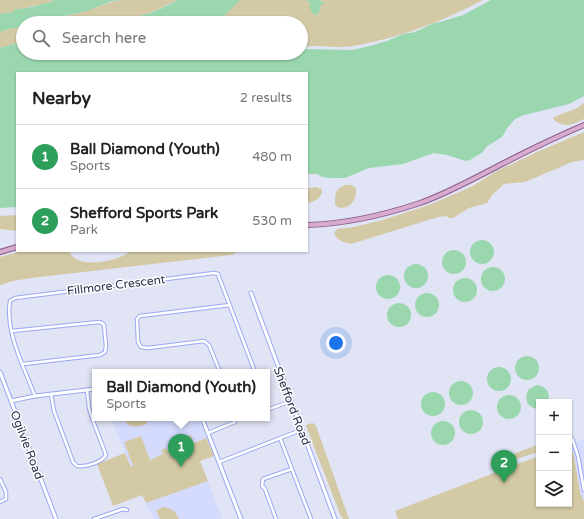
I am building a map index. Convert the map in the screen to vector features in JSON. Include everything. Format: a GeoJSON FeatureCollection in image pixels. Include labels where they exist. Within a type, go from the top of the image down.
{"type":"FeatureCollection","features":[{"type":"Feature","properties":{"kind":"main road"},"geometry":{"type":"LineString","coordinates":[[308,225],[326,224],[364,218],[420,203],[455,188],[529,150],[584,125]]}},
{"type":"Feature","properties":{"kind":"main road"},"geometry":{"type":"LineString","coordinates":[[0,252],[16,247]]}},
{"type":"Feature","properties":{"kind":"street","name":"Fillmore Crescent"},"geometry":{"type":"LineString","coordinates":[[35,396],[13,340],[9,307],[10,301],[15,298],[214,273],[218,274],[254,369]]}},
{"type":"Feature","properties":{"kind":"street","name":"Shefford Road"},"geometry":{"type":"LineString","coordinates":[[251,293],[335,519]]}},
{"type":"Feature","properties":{"kind":"street"},"geometry":{"type":"LineString","coordinates":[[219,369],[209,345],[204,341],[148,348],[142,347],[138,342],[137,319],[140,316],[230,305]]}},
{"type":"Feature","properties":{"kind":"street"},"geometry":{"type":"LineString","coordinates":[[12,331],[99,322],[102,322],[104,325],[106,346],[105,352],[100,355],[23,364]]}},
{"type":"Feature","properties":{"kind":"street","name":"Ogilvie Road"},"geometry":{"type":"LineString","coordinates":[[0,372],[56,519]]}},
{"type":"Feature","properties":{"kind":"street"},"geometry":{"type":"LineString","coordinates":[[10,401],[35,396],[92,389]]}},
{"type":"Feature","properties":{"kind":"street"},"geometry":{"type":"LineString","coordinates":[[87,390],[92,418]]}},
{"type":"Feature","properties":{"kind":"street"},"geometry":{"type":"LineString","coordinates":[[51,394],[54,411],[73,462],[77,466],[84,467],[102,459],[106,455],[93,421]]}},
{"type":"Feature","properties":{"kind":"street"},"geometry":{"type":"LineString","coordinates":[[270,409],[291,401]]}},
{"type":"Feature","properties":{"kind":"street"},"geometry":{"type":"LineString","coordinates":[[203,421],[241,519]]}},
{"type":"Feature","properties":{"kind":"street"},"geometry":{"type":"LineString","coordinates":[[208,433],[235,422]]}},
{"type":"Feature","properties":{"kind":"street"},"geometry":{"type":"LineString","coordinates":[[219,462],[301,430]]}},
{"type":"Feature","properties":{"kind":"street"},"geometry":{"type":"LineString","coordinates":[[280,438],[311,519]]}},
{"type":"Feature","properties":{"kind":"street"},"geometry":{"type":"LineString","coordinates":[[572,438],[578,456],[584,490]]}},
{"type":"Feature","properties":{"kind":"street"},"geometry":{"type":"LineString","coordinates":[[276,519],[262,486],[263,480],[292,469]]}},
{"type":"Feature","properties":{"kind":"street"},"geometry":{"type":"LineString","coordinates":[[0,478],[6,492],[6,499],[0,502]]}},
{"type":"Feature","properties":{"kind":"street"},"geometry":{"type":"LineString","coordinates":[[94,519],[123,508],[128,510]]}},
{"type":"Feature","properties":{"kind":"shaded area"},"geometry":{"type":"Polygon","coordinates":[[[0,0],[55,0],[42,5],[0,14],[0,0]]]}},
{"type":"Feature","properties":{"kind":"shaded area"},"geometry":{"type":"Polygon","coordinates":[[[55,0],[123,0],[112,1],[87,11],[63,16],[16,16],[16,28],[0,32],[0,14],[13,12],[15,9],[55,0]]]}},
{"type":"Feature","properties":{"kind":"shaded area"},"geometry":{"type":"Polygon","coordinates":[[[123,0],[177,0],[139,16],[65,16],[123,0]]]}},
{"type":"Feature","properties":{"kind":"shaded area"},"geometry":{"type":"Polygon","coordinates":[[[177,0],[240,0],[224,16],[139,16],[164,7],[177,0]]]}},
{"type":"Feature","properties":{"kind":"shaded area"},"geometry":{"type":"Polygon","coordinates":[[[239,0],[305,0],[311,3],[310,7],[313,14],[318,15],[321,5],[324,3],[319,0],[483,0],[439,21],[407,33],[375,42],[341,47],[308,47],[308,16],[224,16],[239,0]]]}},
{"type":"Feature","properties":{"kind":"shaded area"},"geometry":{"type":"Polygon","coordinates":[[[305,0],[319,0],[325,3],[321,5],[318,15],[313,14],[309,7],[311,3],[305,0]]]}},
{"type":"Feature","properties":{"kind":"shaded area"},"geometry":{"type":"Polygon","coordinates":[[[491,0],[584,0],[584,96],[569,104],[524,115],[515,119],[502,137],[486,147],[483,152],[470,160],[466,161],[447,155],[434,153],[403,164],[369,168],[345,178],[330,178],[322,177],[317,174],[308,174],[308,72],[16,72],[16,207],[0,208],[0,48],[16,43],[16,60],[308,60],[308,49],[351,50],[366,47],[387,41],[403,34],[415,32],[434,23],[463,15],[491,0]]]}},
{"type":"Feature","properties":{"kind":"shaded area"},"geometry":{"type":"Polygon","coordinates":[[[16,28],[16,43],[0,48],[0,32],[16,28]]]}},
{"type":"Feature","properties":{"kind":"shaded area"},"geometry":{"type":"Polygon","coordinates":[[[584,103],[584,119],[576,123],[565,125],[553,119],[554,117],[577,108],[584,103]]]}},
{"type":"Feature","properties":{"kind":"shaded area"},"geometry":{"type":"Polygon","coordinates":[[[584,132],[584,160],[572,162],[525,182],[504,184],[492,195],[487,203],[469,208],[453,218],[449,218],[447,216],[438,217],[351,244],[341,241],[334,233],[337,229],[354,227],[383,220],[429,205],[471,187],[497,171],[537,152],[584,132]]]}},
{"type":"Feature","properties":{"kind":"shaded area"},"geometry":{"type":"Polygon","coordinates":[[[346,185],[352,185],[356,188],[355,197],[349,206],[341,208],[335,205],[336,192],[339,188],[346,185]]]}},
{"type":"Feature","properties":{"kind":"shaded area"},"geometry":{"type":"Polygon","coordinates":[[[316,187],[322,189],[322,193],[316,200],[308,203],[308,189],[316,187]]]}},
{"type":"Feature","properties":{"kind":"shaded area"},"geometry":{"type":"Polygon","coordinates":[[[16,215],[16,231],[0,229],[0,216],[16,215]]]}},
{"type":"Feature","properties":{"kind":"shaded area"},"geometry":{"type":"Polygon","coordinates":[[[482,240],[490,244],[494,252],[490,260],[482,264],[474,260],[470,252],[474,244],[482,240]]]}},
{"type":"Feature","properties":{"kind":"shaded area"},"geometry":{"type":"Polygon","coordinates":[[[454,250],[462,254],[466,262],[462,270],[454,274],[446,270],[442,262],[446,254],[454,250]]]}},
{"type":"Feature","properties":{"kind":"shaded area"},"geometry":{"type":"Polygon","coordinates":[[[18,252],[70,252],[73,257],[80,261],[98,262],[108,261],[130,252],[234,252],[235,254],[31,278],[0,285],[0,257],[18,252]]]}},
{"type":"Feature","properties":{"kind":"shaded area"},"geometry":{"type":"Polygon","coordinates":[[[416,264],[424,268],[428,276],[424,284],[416,288],[408,284],[404,276],[408,268],[416,264]]]}},
{"type":"Feature","properties":{"kind":"shaded area"},"geometry":{"type":"Polygon","coordinates":[[[493,267],[501,271],[505,279],[501,287],[493,291],[485,287],[481,279],[485,271],[493,267]]]}},
{"type":"Feature","properties":{"kind":"shaded area"},"geometry":{"type":"Polygon","coordinates":[[[388,275],[396,279],[400,287],[396,295],[388,299],[380,295],[376,287],[380,279],[388,275]]]}},
{"type":"Feature","properties":{"kind":"shaded area"},"geometry":{"type":"Polygon","coordinates":[[[465,278],[473,282],[477,290],[473,298],[465,302],[457,298],[453,290],[457,282],[465,278]]]}},
{"type":"Feature","properties":{"kind":"shaded area"},"geometry":{"type":"Polygon","coordinates":[[[427,293],[435,297],[439,305],[435,313],[427,317],[419,313],[415,305],[419,297],[427,293]]]}},
{"type":"Feature","properties":{"kind":"shaded area"},"geometry":{"type":"Polygon","coordinates":[[[399,303],[407,307],[411,315],[407,323],[399,327],[391,323],[387,315],[391,307],[399,303]]]}},
{"type":"Feature","properties":{"kind":"shaded area"},"geometry":{"type":"Polygon","coordinates":[[[527,356],[535,360],[539,368],[535,376],[527,380],[519,376],[515,368],[519,360],[527,356]]]}},
{"type":"Feature","properties":{"kind":"shaded area"},"geometry":{"type":"Polygon","coordinates":[[[499,367],[507,371],[511,379],[507,387],[499,391],[491,387],[487,379],[491,371],[499,367]]]}},
{"type":"Feature","properties":{"kind":"shaded area"},"geometry":{"type":"Polygon","coordinates":[[[461,381],[469,385],[473,393],[469,401],[461,405],[453,401],[449,393],[453,385],[461,381]]]}},
{"type":"Feature","properties":{"kind":"shaded area"},"geometry":{"type":"Polygon","coordinates":[[[537,385],[545,388],[549,399],[536,399],[536,408],[531,407],[526,399],[529,389],[537,385]]]}},
{"type":"Feature","properties":{"kind":"shaded area"},"geometry":{"type":"Polygon","coordinates":[[[433,392],[441,396],[445,404],[441,412],[433,416],[425,412],[421,404],[425,396],[433,392]]]}},
{"type":"Feature","properties":{"kind":"shaded area"},"geometry":{"type":"Polygon","coordinates":[[[509,395],[517,399],[521,407],[517,415],[509,419],[501,415],[497,407],[501,399],[509,395]]]}},
{"type":"Feature","properties":{"kind":"shaded area"},"geometry":{"type":"Polygon","coordinates":[[[471,410],[479,414],[483,422],[479,430],[471,434],[463,430],[459,422],[463,414],[471,410]]]}},
{"type":"Feature","properties":{"kind":"shaded area"},"geometry":{"type":"Polygon","coordinates":[[[112,421],[200,421],[206,438],[131,467],[112,421]]]}},
{"type":"Feature","properties":{"kind":"shaded area"},"geometry":{"type":"Polygon","coordinates":[[[125,421],[147,421],[146,424],[143,425],[133,426],[127,424],[125,421]]]}},
{"type":"Feature","properties":{"kind":"shaded area"},"geometry":{"type":"Polygon","coordinates":[[[443,421],[451,425],[455,433],[451,441],[443,445],[435,441],[431,433],[435,425],[443,421]]]}},
{"type":"Feature","properties":{"kind":"shaded area"},"geometry":{"type":"Polygon","coordinates":[[[313,423],[316,426],[349,519],[343,519],[340,514],[306,426],[313,423]]]}},
{"type":"Feature","properties":{"kind":"shaded area"},"geometry":{"type":"Polygon","coordinates":[[[191,435],[193,442],[189,443],[189,445],[206,438],[214,456],[200,461],[208,481],[146,503],[142,495],[113,506],[97,464],[125,453],[131,467],[133,466],[124,442],[141,436],[150,460],[163,454],[161,450],[165,448],[168,452],[185,446],[183,445],[179,447],[176,441],[191,435]]]}},
{"type":"Feature","properties":{"kind":"shaded area"},"geometry":{"type":"Polygon","coordinates":[[[584,439],[584,502],[580,492],[572,443],[584,439]]]}},
{"type":"Feature","properties":{"kind":"shaded area"},"geometry":{"type":"Polygon","coordinates":[[[536,445],[536,453],[512,459],[510,457],[511,455],[536,445]]]}},
{"type":"Feature","properties":{"kind":"shaded area"},"geometry":{"type":"Polygon","coordinates":[[[572,450],[580,492],[584,502],[584,519],[398,519],[395,511],[536,457],[536,507],[572,507],[572,450]]]}},
{"type":"Feature","properties":{"kind":"shaded area"},"geometry":{"type":"Polygon","coordinates":[[[208,481],[222,519],[153,518],[146,503],[208,481]]]}},
{"type":"Feature","properties":{"kind":"shaded area"},"geometry":{"type":"Polygon","coordinates":[[[164,507],[177,514],[179,519],[160,519],[156,510],[164,507]]]}},
{"type":"Feature","properties":{"kind":"place","name":"Ball Diamond (Youth)"},"geometry":{"type":"Point","coordinates":[181,467]}},
{"type":"Feature","properties":{"kind":"place","name":"Shefford Sports Park"},"geometry":{"type":"Point","coordinates":[504,483]}}]}
